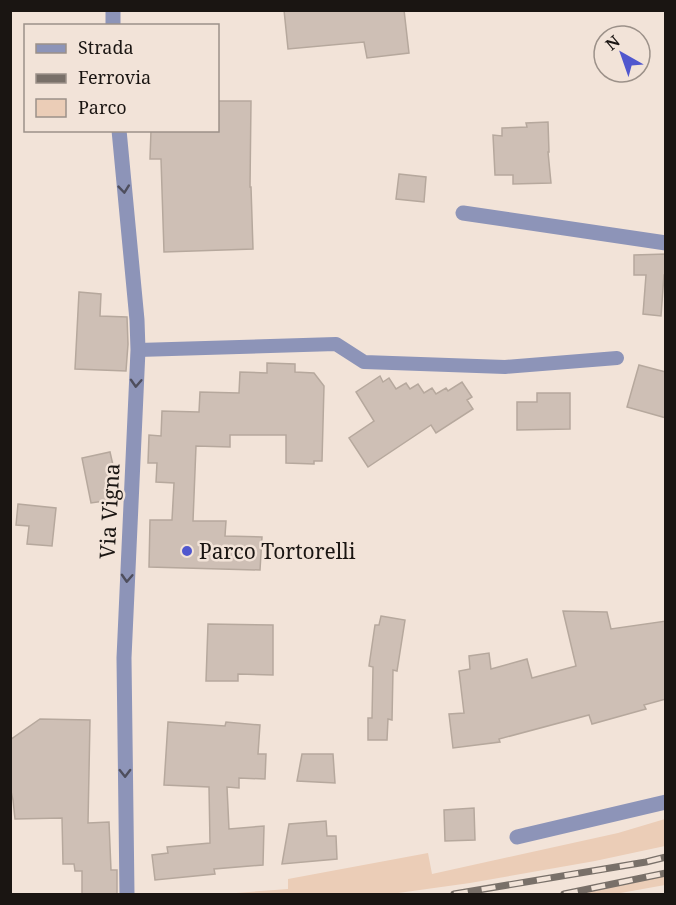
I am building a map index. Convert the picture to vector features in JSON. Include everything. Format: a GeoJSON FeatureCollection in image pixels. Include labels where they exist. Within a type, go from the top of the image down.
{"type":"FeatureCollection","features":[{"type":"Feature","properties":{"kind":"street","name":"Via Vigna"},"geometry":{"type":"LineString","coordinates":[[118,132],[138,350],[124,658],[127,894]]}},
{"type":"Feature","properties":{"kind":"street"},"geometry":{"type":"LineString","coordinates":[[463,213],[666,243]]}},
{"type":"Feature","properties":{"kind":"street"},"geometry":{"type":"LineString","coordinates":[[517,837],[666,802]]}},
{"type":"Feature","properties":{"kind":"lane"},"geometry":{"type":"LineString","coordinates":[[138,350],[336,344],[364,362],[505,367],[617,358]]}},
{"type":"Feature","properties":{"kind":"green space"},"geometry":{"type":"Polygon","coordinates":[[[665,819],[665,846],[470,883],[391,894],[223,894],[288,889],[288,879],[428,853],[432,874],[618,833],[665,819]]]}},
{"type":"Feature","properties":{"kind":"green space"},"geometry":{"type":"Polygon","coordinates":[[[665,876],[665,885],[615,894],[577,894],[665,876]]]}},
{"type":"Feature","properties":{"kind":"building"},"geometry":{"type":"Polygon","coordinates":[[[284,10],[404,10],[409,53],[367,58],[364,42],[288,49],[284,10]]]}},
{"type":"Feature","properties":{"kind":"building"},"geometry":{"type":"Polygon","coordinates":[[[219,101],[251,101],[250,187],[253,249],[164,252],[161,159],[150,159],[151,132],[219,132],[219,101]]]}},
{"type":"Feature","properties":{"kind":"building"},"geometry":{"type":"Polygon","coordinates":[[[548,122],[551,183],[513,184],[513,175],[495,175],[493,135],[502,136],[502,128],[527,127],[526,123],[548,122]]]}},
{"type":"Feature","properties":{"kind":"building"},"geometry":{"type":"Polygon","coordinates":[[[399,174],[426,177],[424,202],[396,199],[399,174]]]}},
{"type":"Feature","properties":{"kind":"building"},"geometry":{"type":"Polygon","coordinates":[[[666,254],[661,316],[643,314],[646,275],[634,275],[634,255],[666,254]]]}},
{"type":"Feature","properties":{"kind":"building"},"geometry":{"type":"Polygon","coordinates":[[[79,292],[101,294],[100,316],[127,317],[126,371],[75,369],[79,292]]]}},
{"type":"Feature","properties":{"kind":"building"},"geometry":{"type":"Polygon","coordinates":[[[267,363],[295,364],[295,372],[314,373],[324,386],[322,461],[314,461],[314,464],[286,463],[286,435],[230,435],[230,447],[196,446],[193,521],[226,521],[225,536],[262,537],[260,570],[149,567],[150,520],[172,520],[174,483],[156,482],[157,463],[148,463],[149,435],[161,436],[162,411],[199,412],[200,392],[239,393],[240,372],[267,373],[267,363]]]}},
{"type":"Feature","properties":{"kind":"building"},"geometry":{"type":"Polygon","coordinates":[[[639,365],[666,372],[666,418],[627,407],[639,365]]]}},
{"type":"Feature","properties":{"kind":"building"},"geometry":{"type":"Polygon","coordinates":[[[380,376],[383,382],[389,378],[396,389],[406,383],[410,389],[418,384],[424,393],[432,388],[436,394],[446,388],[448,391],[462,382],[472,397],[467,400],[473,409],[436,433],[431,425],[368,467],[349,438],[374,421],[356,392],[380,376]]]}},
{"type":"Feature","properties":{"kind":"building"},"geometry":{"type":"Polygon","coordinates":[[[537,393],[570,393],[570,429],[517,430],[517,402],[537,402],[537,393]]]}},
{"type":"Feature","properties":{"kind":"building"},"geometry":{"type":"Polygon","coordinates":[[[110,452],[113,465],[111,500],[91,503],[82,458],[110,452]]]}},
{"type":"Feature","properties":{"kind":"building"},"geometry":{"type":"Polygon","coordinates":[[[18,504],[56,508],[52,546],[27,544],[29,526],[16,525],[18,504]]]}},
{"type":"Feature","properties":{"kind":"building"},"geometry":{"type":"Polygon","coordinates":[[[563,611],[607,612],[611,629],[666,621],[666,699],[644,705],[646,709],[592,724],[589,715],[499,739],[500,742],[453,748],[449,714],[464,713],[459,671],[470,669],[469,656],[489,653],[491,669],[527,659],[532,678],[576,666],[563,611]]]}},
{"type":"Feature","properties":{"kind":"building"},"geometry":{"type":"Polygon","coordinates":[[[381,616],[405,620],[397,671],[393,670],[392,720],[388,719],[387,740],[368,740],[368,718],[372,718],[373,667],[369,666],[375,625],[379,625],[381,616]]]}},
{"type":"Feature","properties":{"kind":"building"},"geometry":{"type":"Polygon","coordinates":[[[208,624],[273,625],[273,675],[238,674],[238,681],[206,681],[208,624]]]}},
{"type":"Feature","properties":{"kind":"building"},"geometry":{"type":"Polygon","coordinates":[[[40,719],[90,720],[88,823],[109,822],[111,870],[117,870],[117,894],[82,894],[82,871],[75,871],[74,864],[63,864],[62,818],[15,819],[10,787],[10,740],[40,719]]]}},
{"type":"Feature","properties":{"kind":"building"},"geometry":{"type":"Polygon","coordinates":[[[168,722],[225,726],[226,722],[260,725],[258,754],[266,754],[265,779],[239,778],[239,788],[227,787],[229,829],[264,826],[263,865],[214,869],[215,874],[155,880],[152,855],[168,853],[167,847],[210,843],[209,787],[164,785],[168,722]]]}},
{"type":"Feature","properties":{"kind":"building"},"geometry":{"type":"Polygon","coordinates":[[[302,754],[333,754],[335,783],[297,781],[302,754]]]}},
{"type":"Feature","properties":{"kind":"building"},"geometry":{"type":"Polygon","coordinates":[[[474,808],[475,840],[445,841],[444,810],[474,808]]]}},
{"type":"Feature","properties":{"kind":"building"},"geometry":{"type":"Polygon","coordinates":[[[326,821],[327,836],[336,836],[337,859],[282,864],[289,824],[326,821]]]}},
{"type":"Feature","properties":{"kind":"railway"},"geometry":{"type":"LineString","coordinates":[[454,894],[666,857]]}},
{"type":"Feature","properties":{"kind":"railway"},"geometry":{"type":"LineString","coordinates":[[564,894],[666,873]]}},
{"type":"Feature","properties":{"kind":"place","name":"Parco Tortorelli"},"geometry":{"type":"Point","coordinates":[187,551]}}]}
